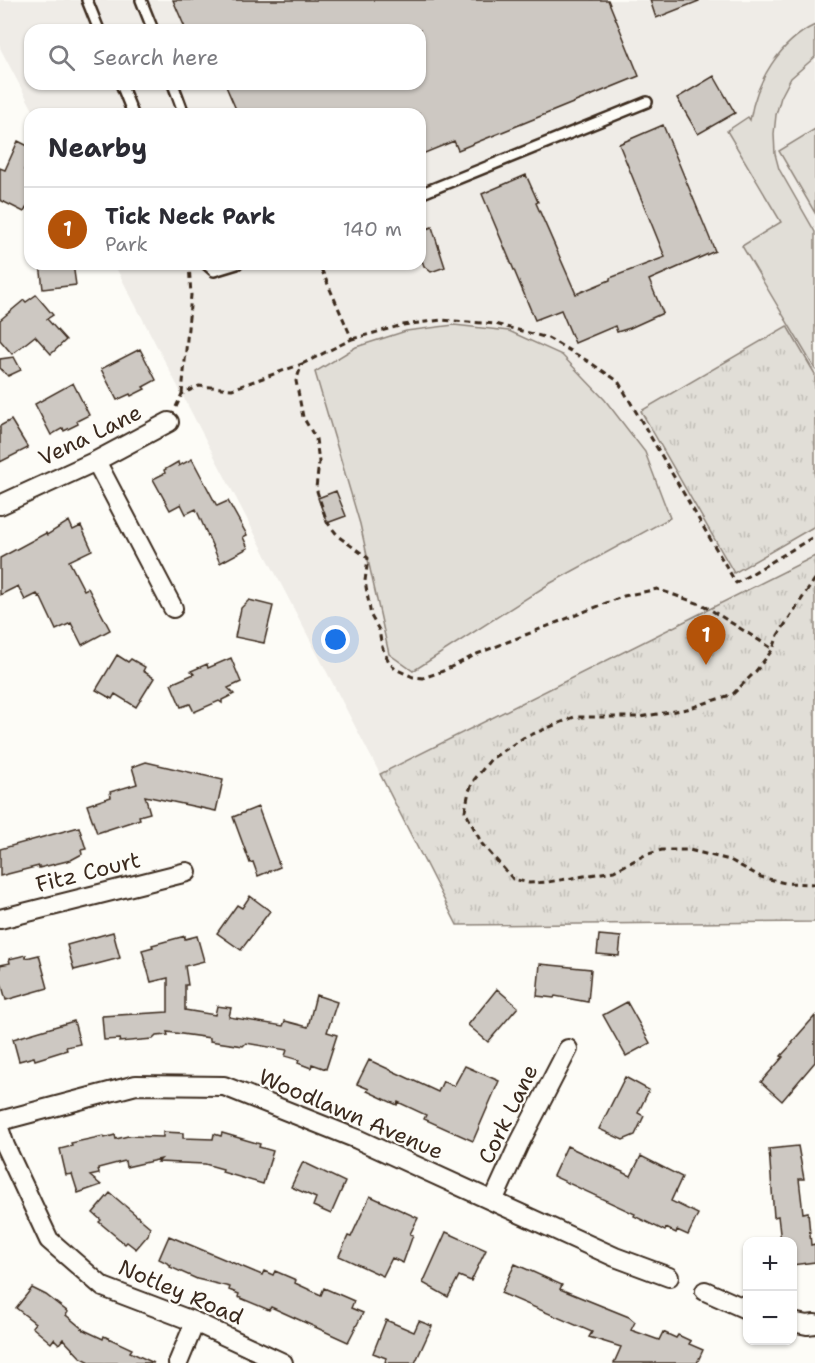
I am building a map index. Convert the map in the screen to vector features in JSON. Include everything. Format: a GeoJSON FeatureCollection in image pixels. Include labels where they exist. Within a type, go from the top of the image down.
{"type":"FeatureCollection","features":[{"type":"Feature","properties":{"kind":"street","name":"Vena Lane"},"geometry":{"type":"LineString","coordinates":[[0,505],[96,460],[169,422]]}},
{"type":"Feature","properties":{"kind":"street"},"geometry":{"type":"LineString","coordinates":[[96,460],[173,608]]}},
{"type":"Feature","properties":{"kind":"street","name":"Fitz Court"},"geometry":{"type":"LineString","coordinates":[[0,919],[187,872]]}},
{"type":"Feature","properties":{"kind":"street","name":"Cork Lane"},"geometry":{"type":"LineString","coordinates":[[493,1201],[567,1049]]}},
{"type":"Feature","properties":{"kind":"street","name":"Woodlawn Avenue"},"geometry":{"type":"LineString","coordinates":[[0,1120],[136,1085],[224,1086],[357,1139],[615,1257],[669,1277]]}},
{"type":"Feature","properties":{"kind":"street","name":"Notley Road"},"geometry":{"type":"LineString","coordinates":[[0,1131],[49,1240],[103,1287],[195,1322],[283,1363]]}},
{"type":"Feature","properties":{"kind":"street"},"geometry":{"type":"LineString","coordinates":[[705,1291],[743,1308]]}},
{"type":"Feature","properties":{"kind":"street"},"geometry":{"type":"LineString","coordinates":[[178,1363],[195,1322]]}},
{"type":"Feature","properties":{"kind":"street"},"geometry":{"type":"LineString","coordinates":[[797,1323],[815,1324]]}},
{"type":"Feature","properties":{"kind":"lane"},"geometry":{"type":"LineString","coordinates":[[87,0],[97,24]]}},
{"type":"Feature","properties":{"kind":"lane"},"geometry":{"type":"LineString","coordinates":[[141,0],[151,24]]}},
{"type":"Feature","properties":{"kind":"lane"},"geometry":{"type":"LineString","coordinates":[[123,90],[131,108]]}},
{"type":"Feature","properties":{"kind":"lane"},"geometry":{"type":"LineString","coordinates":[[175,90],[182,108]]}},
{"type":"Feature","properties":{"kind":"lane"},"geometry":{"type":"LineString","coordinates":[[426,192],[647,102]]}},
{"type":"Feature","properties":{"kind":"path"},"geometry":{"type":"LineString","coordinates":[[169,422],[182,394],[191,295],[189,270]]}},
{"type":"Feature","properties":{"kind":"path"},"geometry":{"type":"LineString","coordinates":[[322,270],[352,339]]}},
{"type":"Feature","properties":{"kind":"path"},"geometry":{"type":"LineString","coordinates":[[182,394],[199,386],[232,389],[302,364],[352,339],[403,325],[441,320],[495,324],[548,338],[618,381],[736,583],[815,536]]}},
{"type":"Feature","properties":{"kind":"path"},"geometry":{"type":"LineString","coordinates":[[302,364],[296,381],[303,417],[316,439],[319,462],[316,488],[327,522],[339,537],[368,558],[365,582],[371,616],[379,630],[382,648],[395,669],[413,677],[423,678],[452,668],[477,654],[613,601],[657,589],[703,605],[773,649]]}},
{"type":"Feature","properties":{"kind":"path"},"geometry":{"type":"LineString","coordinates":[[815,579],[778,635],[773,649],[756,672],[733,694],[687,709],[639,717],[574,717],[524,738],[490,759],[471,786],[465,811],[482,844],[513,879],[529,883],[614,871],[645,855],[662,850],[688,850],[730,860],[762,877],[785,883],[815,884]]}},
{"type":"Feature","properties":{"kind":"shaded area"},"geometry":{"type":"Polygon","coordinates":[[[0,0],[815,0],[815,556],[380,774],[117,270],[426,270],[426,108],[32,108],[0,48],[0,0]]]}},
{"type":"Feature","properties":{"kind":"green space"},"geometry":{"type":"Polygon","coordinates":[[[815,25],[815,57],[791,78],[781,97],[774,134],[775,154],[779,169],[815,232],[815,369],[742,246],[781,222],[727,131],[748,117],[750,120],[758,92],[771,65],[790,42],[815,25]]]}},
{"type":"Feature","properties":{"kind":"green space"},"geometry":{"type":"Polygon","coordinates":[[[815,129],[815,213],[779,151],[815,129]]]}},
{"type":"Feature","properties":{"kind":"green space"},"geometry":{"type":"Polygon","coordinates":[[[454,325],[509,331],[562,355],[605,400],[645,452],[670,518],[549,584],[413,671],[389,654],[360,524],[315,372],[356,347],[406,331],[454,325]]]}},
{"type":"Feature","properties":{"kind":"green space"},"geometry":{"type":"Polygon","coordinates":[[[787,326],[815,374],[815,526],[734,573],[641,411],[787,326]]]}},
{"type":"Feature","properties":{"kind":"green space"},"geometry":{"type":"Polygon","coordinates":[[[815,556],[815,922],[457,925],[380,774],[815,556]]]}},
{"type":"Feature","properties":{"kind":"building"},"geometry":{"type":"Polygon","coordinates":[[[173,0],[608,0],[639,76],[458,150],[454,141],[426,153],[426,108],[235,108],[228,90],[426,90],[426,24],[183,24],[173,0]]]}},
{"type":"Feature","properties":{"kind":"building"},"geometry":{"type":"Polygon","coordinates":[[[650,0],[699,0],[699,1],[656,18],[650,0]]]}},
{"type":"Feature","properties":{"kind":"building"},"geometry":{"type":"Polygon","coordinates":[[[714,76],[735,113],[698,134],[677,98],[714,76]]]}},
{"type":"Feature","properties":{"kind":"building"},"geometry":{"type":"Polygon","coordinates":[[[663,125],[715,251],[649,280],[663,313],[630,328],[617,332],[615,326],[575,343],[561,310],[535,320],[482,194],[526,175],[576,294],[665,257],[619,144],[663,125]]]}},
{"type":"Feature","properties":{"kind":"building"},"geometry":{"type":"Polygon","coordinates":[[[18,141],[24,144],[24,212],[0,200],[0,168],[5,170],[18,141]]]}},
{"type":"Feature","properties":{"kind":"building"},"geometry":{"type":"Polygon","coordinates":[[[432,227],[445,267],[431,272],[426,268],[426,229],[432,227]]]}},
{"type":"Feature","properties":{"kind":"building"},"geometry":{"type":"Polygon","coordinates":[[[41,270],[74,270],[76,285],[43,289],[41,270]]]}},
{"type":"Feature","properties":{"kind":"building"},"geometry":{"type":"Polygon","coordinates":[[[36,295],[53,315],[47,319],[66,340],[51,354],[35,336],[12,354],[0,340],[0,320],[24,300],[26,302],[36,295]]]}},
{"type":"Feature","properties":{"kind":"building"},"geometry":{"type":"Polygon","coordinates":[[[140,349],[156,380],[143,387],[145,389],[117,400],[101,369],[140,349]]]}},
{"type":"Feature","properties":{"kind":"building"},"geometry":{"type":"Polygon","coordinates":[[[14,357],[21,370],[8,376],[0,368],[0,359],[14,357]]]}},
{"type":"Feature","properties":{"kind":"building"},"geometry":{"type":"Polygon","coordinates":[[[73,383],[89,415],[77,421],[78,424],[64,431],[63,428],[51,435],[35,404],[73,383]]]}},
{"type":"Feature","properties":{"kind":"building"},"geometry":{"type":"Polygon","coordinates":[[[11,420],[28,448],[0,462],[0,426],[11,420]]]}},
{"type":"Feature","properties":{"kind":"building"},"geometry":{"type":"Polygon","coordinates":[[[192,459],[217,506],[228,501],[247,535],[243,537],[248,548],[220,563],[196,509],[186,514],[181,504],[170,510],[153,479],[178,462],[179,466],[192,459]]]}},
{"type":"Feature","properties":{"kind":"building"},"geometry":{"type":"Polygon","coordinates":[[[336,491],[346,516],[327,523],[318,498],[336,491]]]}},
{"type":"Feature","properties":{"kind":"building"},"geometry":{"type":"Polygon","coordinates":[[[69,521],[73,530],[81,526],[92,550],[69,561],[84,590],[88,588],[110,630],[82,645],[71,623],[56,630],[37,594],[25,600],[18,586],[0,595],[0,558],[46,533],[47,535],[69,521]]]}},
{"type":"Feature","properties":{"kind":"building"},"geometry":{"type":"Polygon","coordinates":[[[249,600],[273,606],[264,643],[235,637],[241,608],[249,600]]]}},
{"type":"Feature","properties":{"kind":"building"},"geometry":{"type":"Polygon","coordinates":[[[117,655],[128,662],[131,659],[145,667],[143,671],[154,678],[136,707],[115,694],[112,699],[96,690],[117,655]]]}},
{"type":"Feature","properties":{"kind":"building"},"geometry":{"type":"Polygon","coordinates":[[[231,658],[241,682],[228,688],[234,694],[222,700],[222,703],[219,701],[194,712],[190,704],[181,707],[171,684],[194,674],[191,671],[207,664],[208,668],[231,658]]]}},
{"type":"Feature","properties":{"kind":"building"},"geometry":{"type":"Polygon","coordinates":[[[146,762],[223,780],[216,811],[145,796],[150,813],[139,816],[140,819],[97,833],[87,805],[111,797],[110,792],[137,784],[132,767],[146,762]]]}},
{"type":"Feature","properties":{"kind":"building"},"geometry":{"type":"Polygon","coordinates":[[[258,807],[280,867],[258,876],[253,862],[250,863],[233,817],[258,807]]]}},
{"type":"Feature","properties":{"kind":"building"},"geometry":{"type":"Polygon","coordinates":[[[79,827],[86,849],[81,850],[82,854],[71,860],[0,876],[0,849],[79,827]]]}},
{"type":"Feature","properties":{"kind":"building"},"geometry":{"type":"Polygon","coordinates":[[[250,896],[270,911],[241,950],[217,933],[237,905],[242,908],[250,896]]]}},
{"type":"Feature","properties":{"kind":"building"},"geometry":{"type":"Polygon","coordinates":[[[113,932],[120,958],[74,970],[67,945],[113,932]]]}},
{"type":"Feature","properties":{"kind":"building"},"geometry":{"type":"Polygon","coordinates":[[[599,935],[621,937],[619,956],[597,954],[599,935]]]}},
{"type":"Feature","properties":{"kind":"building"},"geometry":{"type":"Polygon","coordinates":[[[185,936],[185,939],[197,936],[204,961],[185,966],[188,985],[185,985],[185,1010],[215,1015],[217,1006],[231,1008],[229,1017],[283,1026],[285,1021],[308,1027],[316,995],[337,1002],[327,1032],[337,1035],[326,1069],[312,1064],[311,1068],[298,1063],[299,1060],[285,1056],[287,1050],[246,1043],[243,1046],[210,1041],[210,1038],[167,1032],[168,1035],[156,1036],[153,1039],[119,1042],[120,1039],[104,1040],[102,1016],[168,1012],[168,978],[151,982],[142,950],[185,936]]]}},
{"type":"Feature","properties":{"kind":"building"},"geometry":{"type":"Polygon","coordinates":[[[26,955],[26,958],[39,955],[48,988],[6,1000],[0,979],[0,965],[10,963],[9,959],[26,955]]]}},
{"type":"Feature","properties":{"kind":"building"},"geometry":{"type":"Polygon","coordinates":[[[540,964],[591,969],[588,1002],[555,996],[554,998],[537,996],[540,964]]]}},
{"type":"Feature","properties":{"kind":"building"},"geometry":{"type":"Polygon","coordinates":[[[497,989],[518,1007],[488,1042],[468,1025],[497,989]]]}},
{"type":"Feature","properties":{"kind":"building"},"geometry":{"type":"Polygon","coordinates":[[[627,1002],[650,1043],[626,1056],[603,1015],[627,1002]]]}},
{"type":"Feature","properties":{"kind":"building"},"geometry":{"type":"Polygon","coordinates":[[[815,1016],[815,1062],[782,1101],[761,1082],[815,1016]]]}},
{"type":"Feature","properties":{"kind":"building"},"geometry":{"type":"Polygon","coordinates":[[[74,1021],[80,1044],[66,1047],[67,1050],[35,1060],[34,1057],[19,1061],[13,1039],[74,1021]]]}},
{"type":"Feature","properties":{"kind":"building"},"geometry":{"type":"Polygon","coordinates":[[[369,1060],[438,1092],[443,1081],[454,1086],[465,1066],[499,1081],[473,1141],[424,1119],[426,1115],[398,1102],[397,1105],[357,1084],[369,1060]]]}},
{"type":"Feature","properties":{"kind":"building"},"geometry":{"type":"Polygon","coordinates":[[[625,1077],[649,1090],[638,1113],[644,1116],[635,1135],[623,1140],[599,1129],[625,1077]]]}},
{"type":"Feature","properties":{"kind":"building"},"geometry":{"type":"Polygon","coordinates":[[[163,1132],[183,1133],[183,1138],[213,1139],[214,1134],[221,1136],[222,1133],[260,1144],[259,1147],[273,1151],[263,1184],[222,1172],[223,1169],[205,1164],[158,1162],[161,1159],[126,1167],[125,1161],[98,1168],[99,1174],[90,1176],[101,1185],[78,1193],[72,1174],[66,1175],[60,1149],[72,1146],[71,1143],[115,1135],[116,1139],[128,1136],[163,1137],[163,1132]]]}},
{"type":"Feature","properties":{"kind":"building"},"geometry":{"type":"Polygon","coordinates":[[[567,1146],[631,1176],[641,1156],[682,1177],[671,1201],[698,1214],[688,1235],[666,1228],[665,1231],[634,1216],[635,1214],[553,1176],[567,1146]]]}},
{"type":"Feature","properties":{"kind":"building"},"geometry":{"type":"Polygon","coordinates":[[[798,1146],[804,1179],[799,1179],[803,1213],[808,1212],[811,1245],[815,1244],[815,1262],[797,1264],[797,1237],[780,1237],[778,1216],[774,1217],[769,1149],[798,1146]]]}},
{"type":"Feature","properties":{"kind":"building"},"geometry":{"type":"Polygon","coordinates":[[[303,1162],[345,1182],[331,1214],[313,1206],[316,1198],[291,1187],[303,1162]]]}},
{"type":"Feature","properties":{"kind":"building"},"geometry":{"type":"Polygon","coordinates":[[[110,1193],[150,1227],[148,1235],[136,1249],[127,1242],[125,1244],[99,1222],[101,1220],[93,1213],[110,1193]]]}},
{"type":"Feature","properties":{"kind":"building"},"geometry":{"type":"Polygon","coordinates":[[[370,1196],[418,1218],[410,1234],[413,1235],[403,1263],[392,1258],[383,1276],[339,1256],[348,1236],[351,1237],[370,1196]]]}},
{"type":"Feature","properties":{"kind":"building"},"geometry":{"type":"Polygon","coordinates":[[[446,1232],[486,1250],[471,1281],[459,1276],[448,1297],[423,1283],[446,1232]]]}},
{"type":"Feature","properties":{"kind":"building"},"geometry":{"type":"Polygon","coordinates":[[[169,1236],[262,1275],[264,1271],[273,1275],[275,1271],[321,1295],[324,1288],[354,1301],[351,1308],[363,1313],[348,1342],[271,1307],[269,1310],[238,1297],[239,1294],[229,1290],[230,1287],[197,1279],[170,1267],[171,1265],[159,1259],[169,1236]]]}},
{"type":"Feature","properties":{"kind":"building"},"geometry":{"type":"Polygon","coordinates":[[[515,1264],[562,1285],[560,1289],[629,1317],[635,1322],[631,1330],[659,1340],[663,1332],[691,1341],[689,1344],[703,1350],[697,1363],[614,1363],[621,1347],[589,1337],[592,1332],[501,1293],[515,1264]]]}},
{"type":"Feature","properties":{"kind":"building"},"geometry":{"type":"Polygon","coordinates":[[[32,1288],[46,1295],[68,1312],[66,1315],[84,1330],[132,1349],[130,1352],[154,1363],[92,1363],[80,1357],[63,1339],[59,1344],[54,1339],[51,1343],[32,1327],[35,1323],[16,1308],[32,1288]]]}},
{"type":"Feature","properties":{"kind":"building"},"geometry":{"type":"Polygon","coordinates":[[[386,1320],[414,1332],[419,1321],[432,1326],[415,1363],[385,1363],[386,1358],[373,1353],[386,1320]]]}},
{"type":"Feature","properties":{"kind":"place","name":"Tick Neck Park"},"geometry":{"type":"Point","coordinates":[706,665]}}]}
